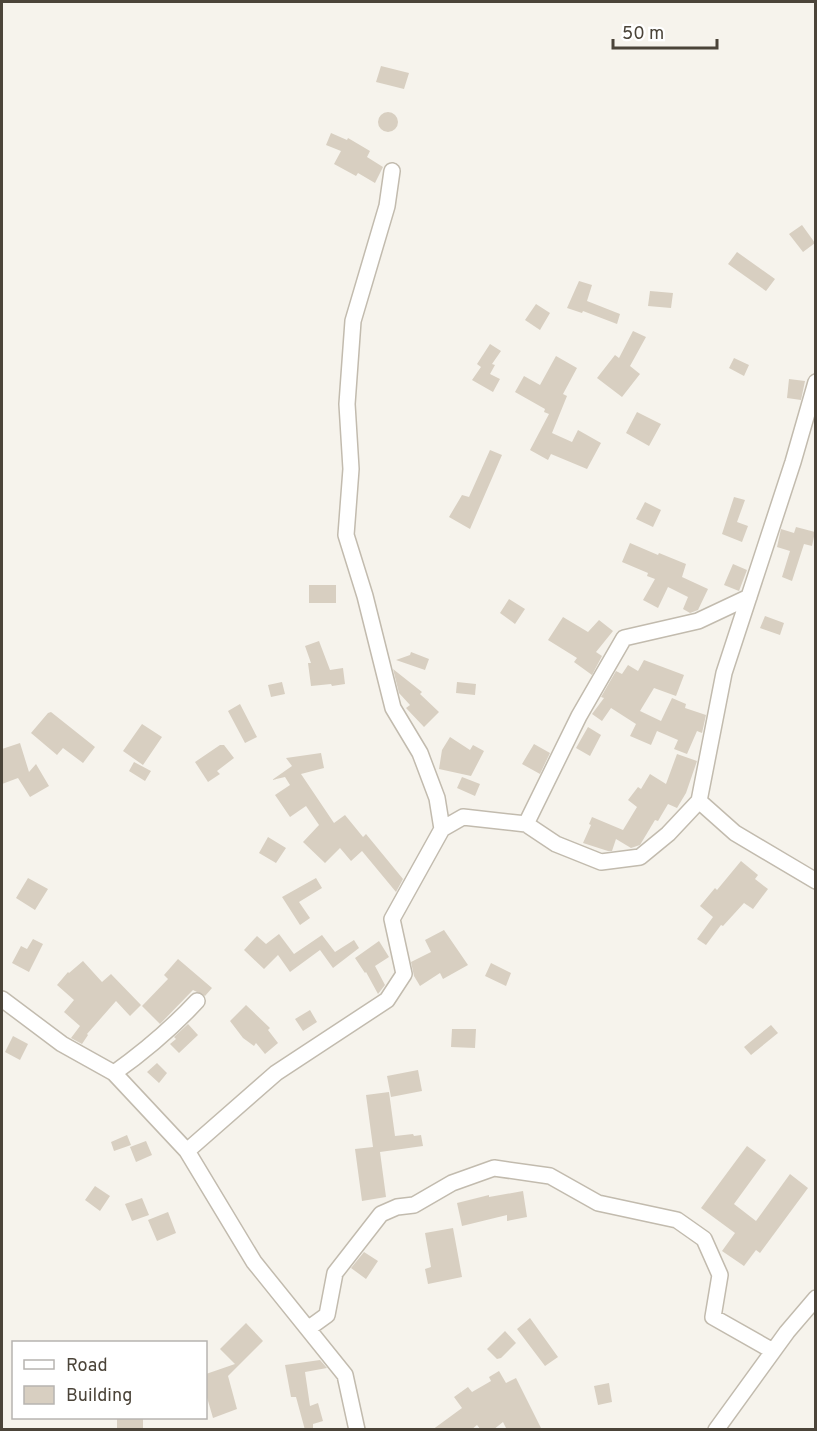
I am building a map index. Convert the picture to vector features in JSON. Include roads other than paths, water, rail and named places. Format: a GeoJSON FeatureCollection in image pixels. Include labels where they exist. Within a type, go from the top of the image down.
{"type":"FeatureCollection","features":[{"type":"Feature","properties":{"kind":"street"},"geometry":{"type":"LineString","coordinates":[[392,171],[387,206],[353,321],[347,404],[351,470],[346,536],[393,708],[420,753],[437,798],[442,829]]}},
{"type":"Feature","properties":{"kind":"street"},"geometry":{"type":"LineString","coordinates":[[187,1151],[276,1073],[387,1000],[404,974],[392,919],[442,829],[463,817],[526,824],[556,844],[601,862],[640,857],[668,834],[699,801],[724,673],[793,462],[816,382]]}},
{"type":"Feature","properties":{"kind":"street"},"geometry":{"type":"LineString","coordinates":[[526,824],[579,716],[624,638],[698,621],[749,597]]}},
{"type":"Feature","properties":{"kind":"street"},"geometry":{"type":"LineString","coordinates":[[699,801],[735,833],[816,881]]}},
{"type":"Feature","properties":{"kind":"street"},"geometry":{"type":"LineString","coordinates":[[2,999],[62,1044],[114,1073],[187,1151],[254,1262],[345,1375],[357,1430]]}},
{"type":"Feature","properties":{"kind":"street"},"geometry":{"type":"LineString","coordinates":[[114,1073],[172,1028],[197,1001]]}},
{"type":"Feature","properties":{"kind":"street"},"geometry":{"type":"LineString","coordinates":[[309,1328],[327,1316],[335,1272],[381,1214],[397,1207],[414,1206],[452,1183],[494,1168],[550,1176],[598,1203],[677,1220],[704,1239],[720,1275],[713,1317],[773,1351]]}},
{"type":"Feature","properties":{"kind":"street"},"geometry":{"type":"LineString","coordinates":[[716,1430],[773,1351],[816,1298]]}}]}
